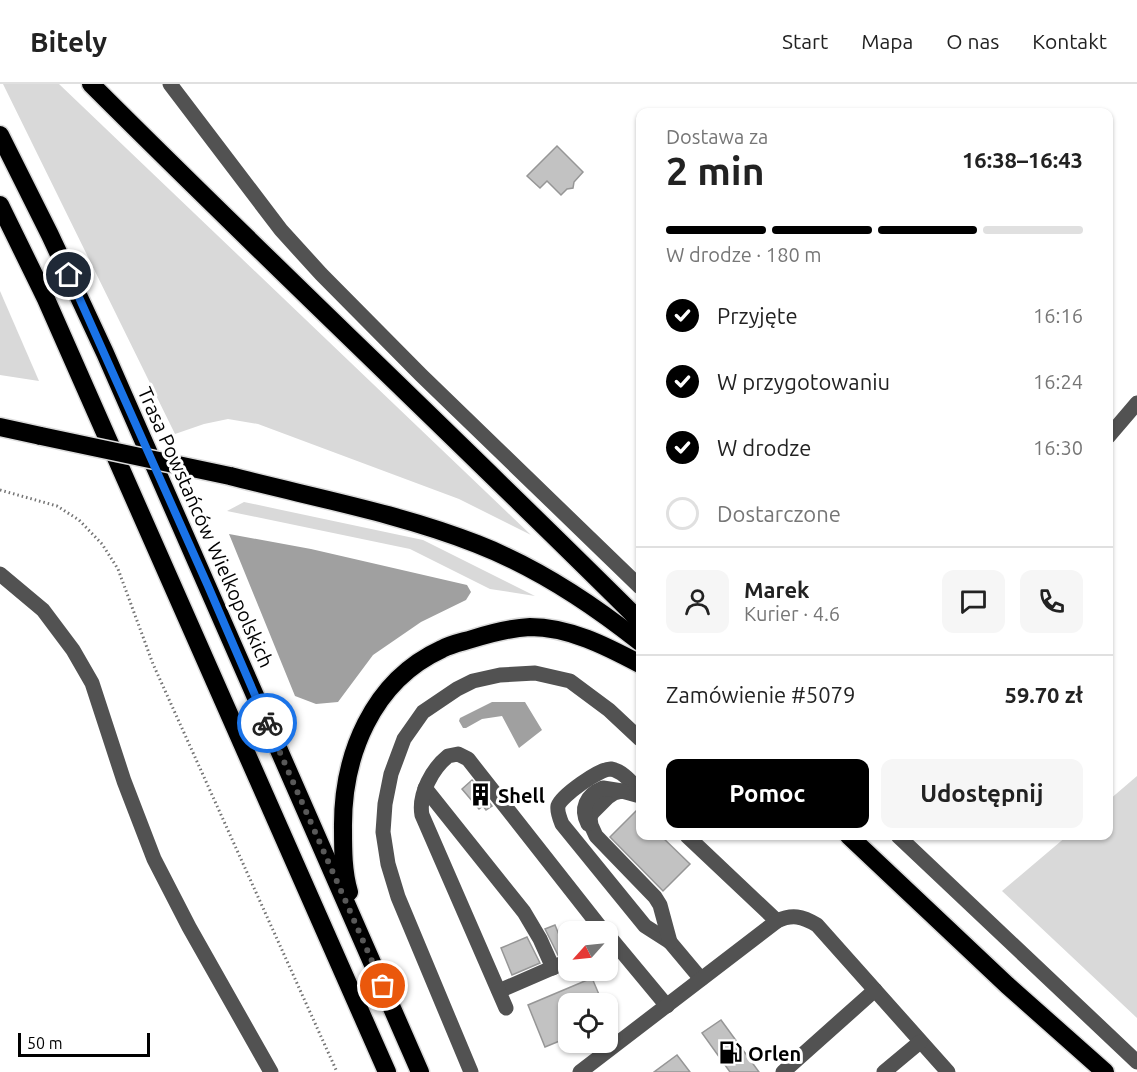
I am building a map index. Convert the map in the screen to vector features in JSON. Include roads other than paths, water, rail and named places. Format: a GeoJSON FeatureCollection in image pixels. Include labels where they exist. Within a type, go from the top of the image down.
{"type":"FeatureCollection","features":[{"type":"Feature","properties":{"kind":"highway"},"geometry":{"type":"LineString","coordinates":[[91,84],[636,617]]}},
{"type":"Feature","properties":{"kind":"highway","name":"Trasa Powstańców Wielkopolskich"},"geometry":{"type":"LineString","coordinates":[[0,135],[97,333],[420,1072]]}},
{"type":"Feature","properties":{"kind":"highway"},"geometry":{"type":"LineString","coordinates":[[0,206],[50,309],[387,1072]]}},
{"type":"Feature","properties":{"kind":"highway"},"geometry":{"type":"LineString","coordinates":[[0,427],[230,476],[393,517],[477,544],[522,565],[587,601],[636,639]]}},
{"type":"Feature","properties":{"kind":"highway"},"geometry":{"type":"LineString","coordinates":[[364,943],[345,880],[342,815],[346,779],[355,747],[368,717],[401,675],[442,649],[502,630],[531,627],[578,634],[636,662]]}},
{"type":"Feature","properties":{"kind":"highway"},"geometry":{"type":"LineString","coordinates":[[853,840],[1007,985],[1105,1072]]}},
{"type":"Feature","properties":{"kind":"street"},"geometry":{"type":"LineString","coordinates":[[170,84],[281,230],[321,274],[421,375],[636,583]]}},
{"type":"Feature","properties":{"kind":"street"},"geometry":{"type":"LineString","coordinates":[[1113,430],[1137,403]]}},
{"type":"Feature","properties":{"kind":"street"},"geometry":{"type":"LineString","coordinates":[[0,574],[43,610],[73,650],[92,683],[124,781],[154,859],[189,927],[271,1072]]}},
{"type":"Feature","properties":{"kind":"street"},"geometry":{"type":"LineString","coordinates":[[471,1072],[398,897],[388,864],[383,832],[385,804],[391,774],[404,739],[423,712],[473,681],[500,675],[536,673],[570,681],[609,710],[636,735]]}},
{"type":"Feature","properties":{"kind":"street"},"geometry":{"type":"LineString","coordinates":[[506,1008],[420,806],[425,788],[444,759],[453,754],[463,755],[595,921]]}},
{"type":"Feature","properties":{"kind":"street"},"geometry":{"type":"LineString","coordinates":[[636,788],[618,772],[599,771],[562,799],[558,806],[562,824],[645,926],[670,942],[701,979]]}},
{"type":"Feature","properties":{"kind":"street"},"geometry":{"type":"LineString","coordinates":[[425,788],[524,912],[553,968]]}},
{"type":"Feature","properties":{"kind":"street"},"geometry":{"type":"LineString","coordinates":[[636,795],[603,788],[598,790],[584,805],[584,816],[596,836],[655,897],[660,905],[670,942]]}},
{"type":"Feature","properties":{"kind":"street"},"geometry":{"type":"LineString","coordinates":[[691,840],[777,921]]}},
{"type":"Feature","properties":{"kind":"street"},"geometry":{"type":"LineString","coordinates":[[902,840],[1137,1062]]}},
{"type":"Feature","properties":{"kind":"street"},"geometry":{"type":"LineString","coordinates":[[591,1069],[667,1006],[777,921],[797,916],[817,925],[948,1072]]}},
{"type":"Feature","properties":{"kind":"street"},"geometry":{"type":"LineString","coordinates":[[618,953],[667,1006]]}},
{"type":"Feature","properties":{"kind":"street"},"geometry":{"type":"LineString","coordinates":[[499,991],[558,966]]}},
{"type":"Feature","properties":{"kind":"street"},"geometry":{"type":"LineString","coordinates":[[783,1072],[875,990]]}},
{"type":"Feature","properties":{"kind":"street"},"geometry":{"type":"LineString","coordinates":[[885,1072],[920,1042]]}},
{"type":"Feature","properties":{"kind":"place","name":"Shell"},"geometry":{"type":"Point","coordinates":[480,795]}},
{"type":"Feature","properties":{"kind":"place","name":"Orlen"},"geometry":{"type":"Point","coordinates":[730,1053]}}]}
